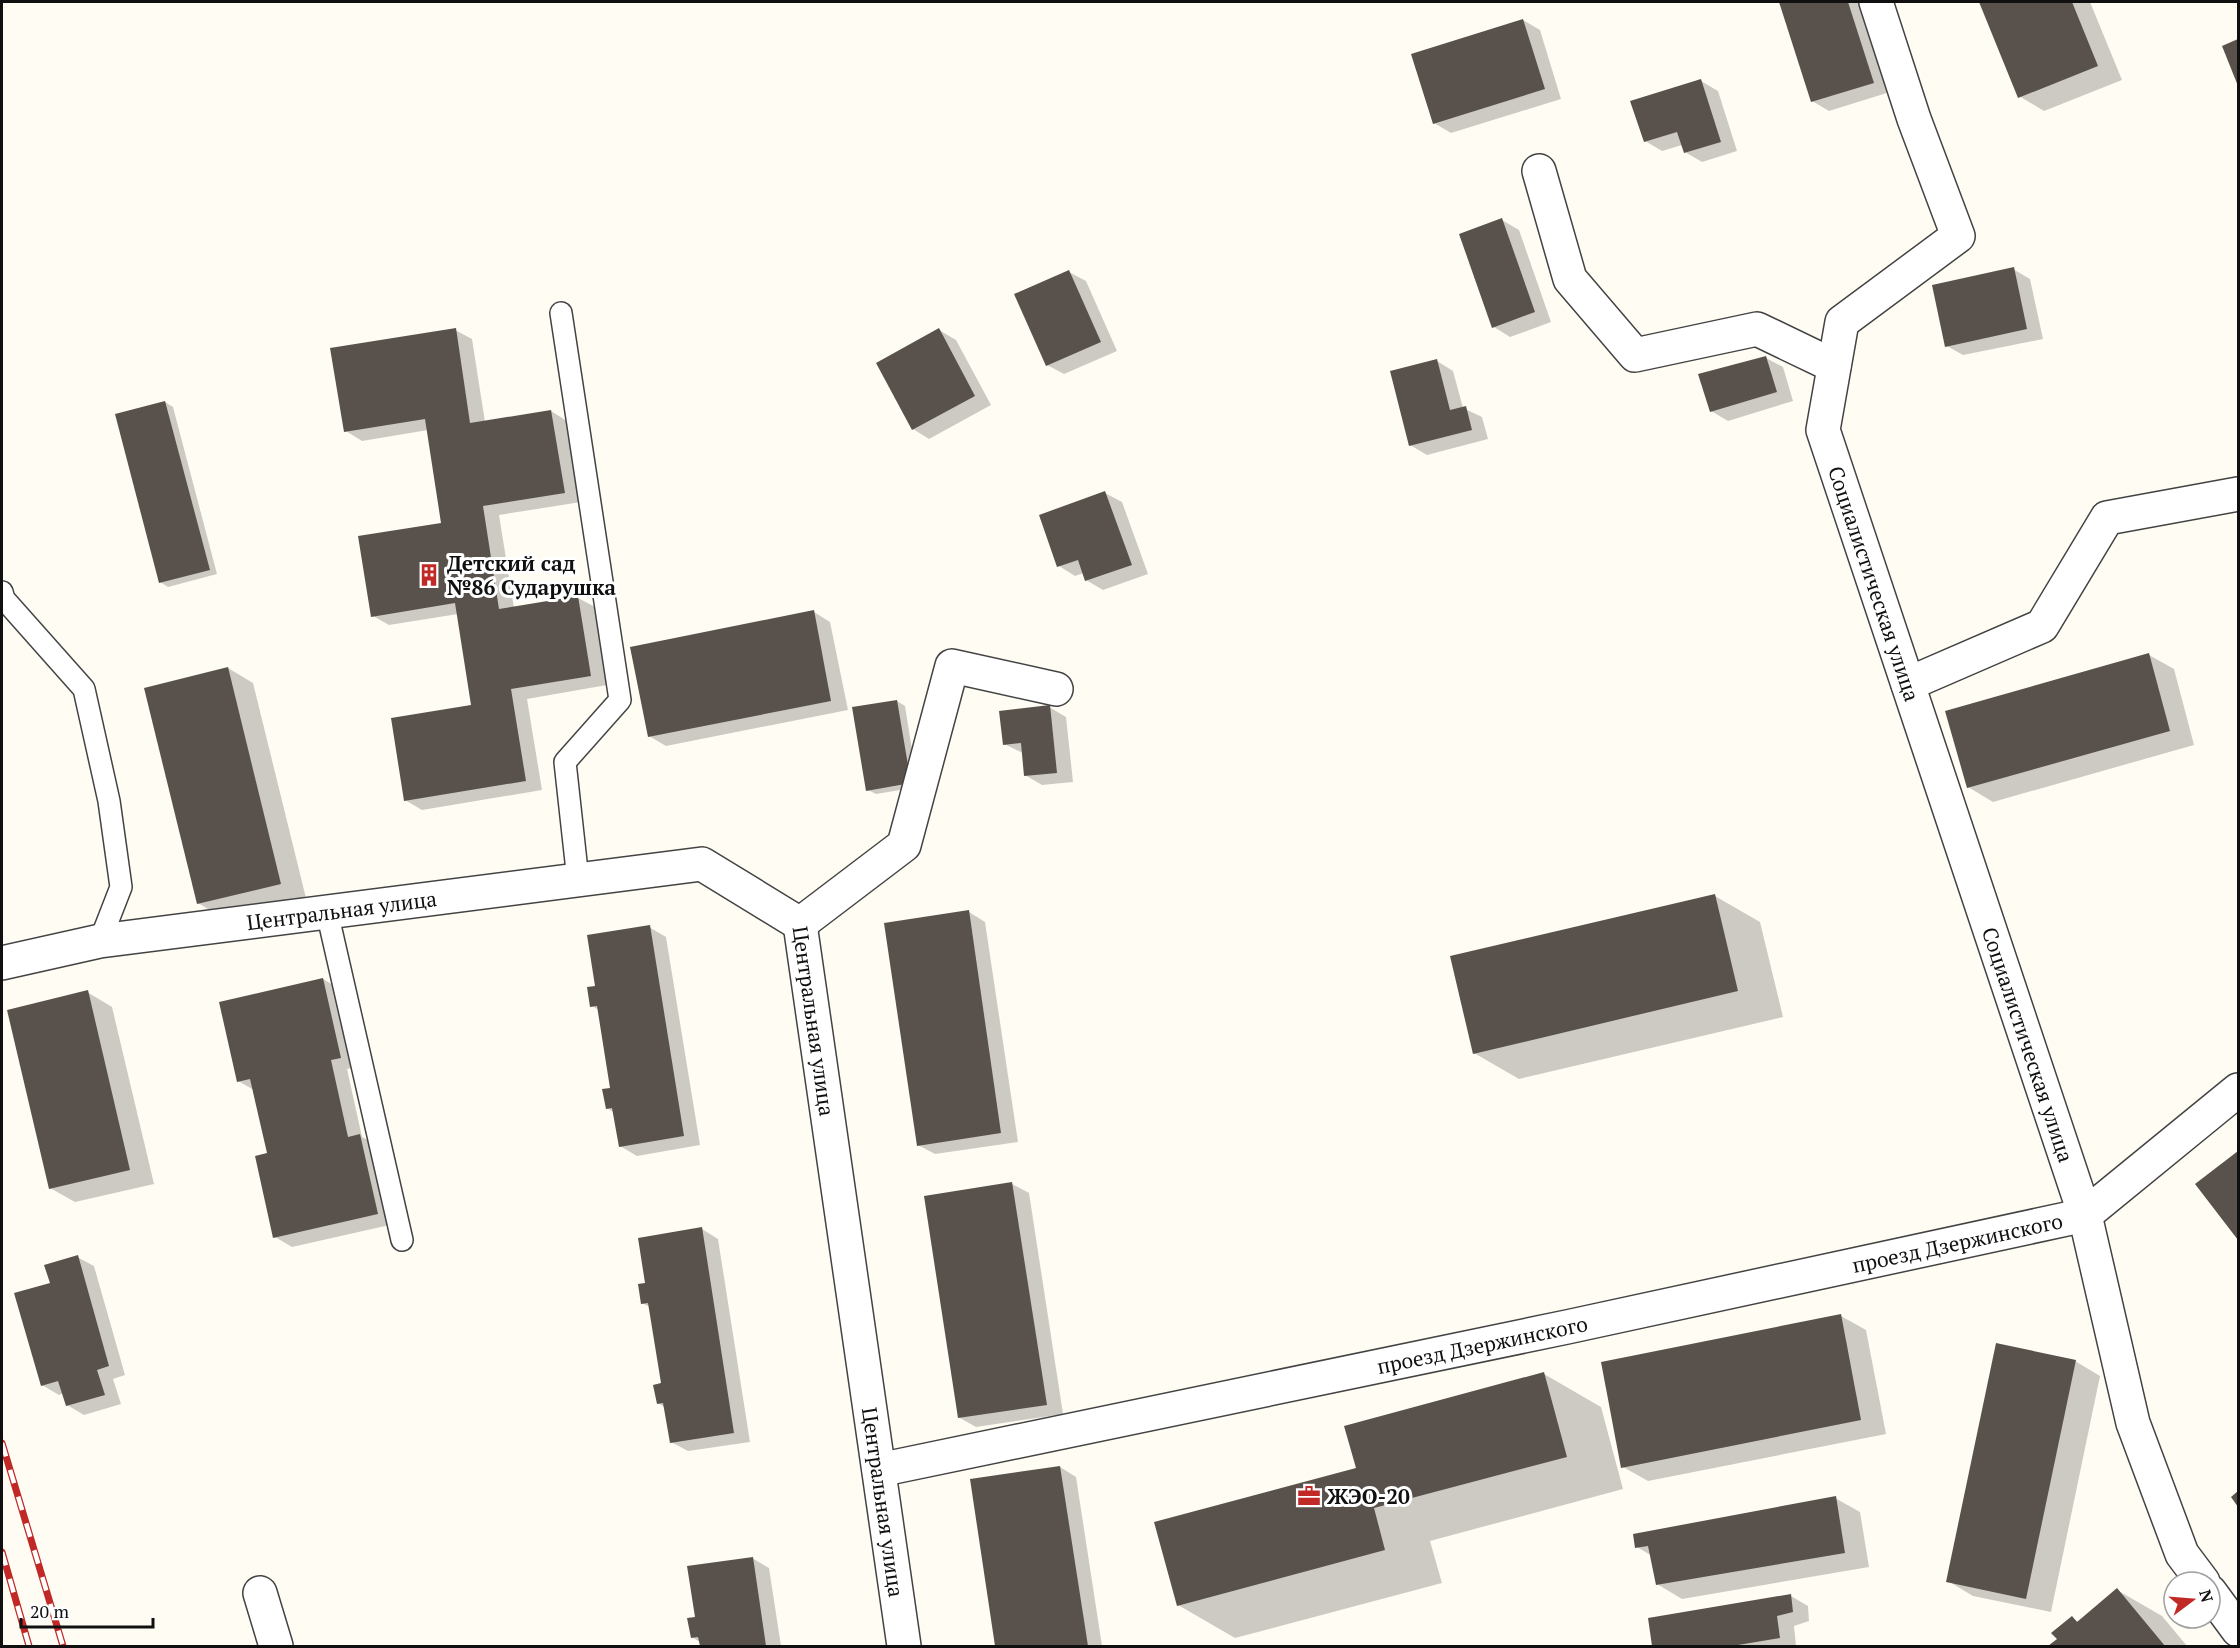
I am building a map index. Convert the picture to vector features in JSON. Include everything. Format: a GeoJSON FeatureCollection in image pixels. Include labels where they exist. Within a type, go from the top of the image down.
{"type":"FeatureCollection","features":[{"type":"Feature","properties":{"kind":"street","name":"Социалистическая улица"},"geometry":{"type":"LineString","coordinates":[[1876,2],[1914,118],[1958,236],[1842,322],[1823,430],[2085,1215],[2133,1423],[2182,1554],[2194,1570]]}},
{"type":"Feature","properties":{"kind":"street"},"geometry":{"type":"LineString","coordinates":[[1539,171],[1570,279],[1635,355],[1757,329],[1834,366]]}},
{"type":"Feature","properties":{"kind":"street"},"geometry":{"type":"LineString","coordinates":[[1908,684],[2042,626],[2107,518],[2238,494]]}},
{"type":"Feature","properties":{"kind":"street"},"geometry":{"type":"LineString","coordinates":[[800,924],[904,845],[952,666],[1056,689]]}},
{"type":"Feature","properties":{"kind":"street","name":"Центральная улица"},"geometry":{"type":"LineString","coordinates":[[2,963],[99,941],[702,864],[800,924],[904,1647]]}},
{"type":"Feature","properties":{"kind":"street"},"geometry":{"type":"LineString","coordinates":[[2085,1215],[2238,1090]]}},
{"type":"Feature","properties":{"kind":"street","name":"проезд Дзержинского"},"geometry":{"type":"LineString","coordinates":[[879,1470],[1567,1327],[2085,1215]]}},
{"type":"Feature","properties":{"kind":"street"},"geometry":{"type":"LineString","coordinates":[[260,1593],[276,1647]]}},
{"type":"Feature","properties":{"kind":"street"},"geometry":{"type":"LineString","coordinates":[[2222,1608],[2238,1630]]}},
{"type":"Feature","properties":{"kind":"lane"},"geometry":{"type":"LineString","coordinates":[[561,313],[620,700],[565,762],[578,880]]}},
{"type":"Feature","properties":{"kind":"lane"},"geometry":{"type":"LineString","coordinates":[[2,592],[4,599],[84,689],[109,801],[121,887],[99,941]]}},
{"type":"Feature","properties":{"kind":"lane"},"geometry":{"type":"LineString","coordinates":[[327,912],[402,1240]]}},
{"type":"Feature","properties":{"kind":"building"},"geometry":{"type":"Polygon","coordinates":[[[1779,2],[1848,2],[1874,83],[1811,102],[1779,2]]]}},
{"type":"Feature","properties":{"kind":"building"},"geometry":{"type":"Polygon","coordinates":[[[1979,2],[2072,2],[2098,66],[2018,98],[1979,2]]]}},
{"type":"Feature","properties":{"kind":"building"},"geometry":{"type":"Polygon","coordinates":[[[1523,19],[1545,89],[1433,124],[1411,54],[1523,19]]]}},
{"type":"Feature","properties":{"kind":"building"},"geometry":{"type":"Polygon","coordinates":[[[2238,39],[2238,86],[2222,46],[2238,39]]]}},
{"type":"Feature","properties":{"kind":"building"},"geometry":{"type":"Polygon","coordinates":[[[1701,79],[1721,142],[1684,153],[1677,132],[1644,142],[1630,101],[1701,79]]]}},
{"type":"Feature","properties":{"kind":"building"},"geometry":{"type":"Polygon","coordinates":[[[1502,218],[1535,312],[1492,328],[1459,234],[1502,218]]]}},
{"type":"Feature","properties":{"kind":"building"},"geometry":{"type":"Polygon","coordinates":[[[2014,267],[2027,329],[1945,347],[1932,285],[2014,267]]]}},
{"type":"Feature","properties":{"kind":"building"},"geometry":{"type":"Polygon","coordinates":[[[1069,270],[1101,342],[1046,366],[1014,294],[1069,270]]]}},
{"type":"Feature","properties":{"kind":"building","name":"Детский сад №86 Сударушка"},"geometry":{"type":"Polygon","coordinates":[[[456,328],[470,423],[551,410],[565,493],[483,506],[499,609],[578,596],[591,676],[511,689],[526,781],[404,801],[391,718],[471,705],[455,603],[371,617],[358,536],[441,523],[425,419],[344,432],[330,348],[456,328]]]}},
{"type":"Feature","properties":{"kind":"building"},"geometry":{"type":"Polygon","coordinates":[[[939,328],[975,396],[912,430],[876,363],[939,328]]]}},
{"type":"Feature","properties":{"kind":"building"},"geometry":{"type":"Polygon","coordinates":[[[1766,356],[1777,392],[1710,412],[1698,374],[1766,356]]]}},
{"type":"Feature","properties":{"kind":"building"},"geometry":{"type":"Polygon","coordinates":[[[1437,359],[1450,410],[1466,406],[1472,430],[1409,446],[1390,371],[1437,359]]]}},
{"type":"Feature","properties":{"kind":"building"},"geometry":{"type":"Polygon","coordinates":[[[165,401],[210,570],[159,583],[115,414],[165,401]]]}},
{"type":"Feature","properties":{"kind":"building"},"geometry":{"type":"Polygon","coordinates":[[[1105,491],[1132,565],[1085,581],[1078,560],[1057,567],[1039,515],[1105,491]]]}},
{"type":"Feature","properties":{"kind":"building"},"geometry":{"type":"Polygon","coordinates":[[[814,610],[831,701],[648,737],[630,647],[814,610]]]}},
{"type":"Feature","properties":{"kind":"building"},"geometry":{"type":"Polygon","coordinates":[[[2149,653],[2170,731],[1967,788],[1945,711],[2149,653]]]}},
{"type":"Feature","properties":{"kind":"building"},"geometry":{"type":"Polygon","coordinates":[[[228,667],[281,884],[197,904],[144,688],[228,667]]]}},
{"type":"Feature","properties":{"kind":"building"},"geometry":{"type":"Polygon","coordinates":[[[897,700],[911,783],[866,791],[852,707],[897,700]]]}},
{"type":"Feature","properties":{"kind":"building"},"geometry":{"type":"Polygon","coordinates":[[[1050,705],[1057,773],[1024,776],[1021,743],[1003,745],[999,711],[1050,705]]]}},
{"type":"Feature","properties":{"kind":"building"},"geometry":{"type":"Polygon","coordinates":[[[1715,894],[1738,991],[1473,1054],[1450,956],[1715,894]]]}},
{"type":"Feature","properties":{"kind":"building"},"geometry":{"type":"Polygon","coordinates":[[[969,910],[1001,1133],[917,1146],[884,923],[969,910]]]}},
{"type":"Feature","properties":{"kind":"building"},"geometry":{"type":"Polygon","coordinates":[[[650,925],[684,1136],[619,1147],[612,1108],[606,1109],[602,1089],[610,1088],[597,1006],[590,1007],[587,987],[595,986],[587,935],[650,925]]]}},
{"type":"Feature","properties":{"kind":"building"},"geometry":{"type":"Polygon","coordinates":[[[323,978],[341,1058],[331,1060],[348,1137],[360,1134],[378,1214],[273,1238],[255,1156],[267,1153],[250,1079],[237,1082],[219,1002],[323,978]]]}},
{"type":"Feature","properties":{"kind":"building"},"geometry":{"type":"Polygon","coordinates":[[[88,990],[130,1170],[49,1189],[7,1010],[88,990]]]}},
{"type":"Feature","properties":{"kind":"building"},"geometry":{"type":"Polygon","coordinates":[[[2238,1151],[2238,1240],[2195,1184],[2238,1151]]]}},
{"type":"Feature","properties":{"kind":"building"},"geometry":{"type":"Polygon","coordinates":[[[1012,1182],[1047,1405],[958,1418],[924,1196],[1012,1182]]]}},
{"type":"Feature","properties":{"kind":"building"},"geometry":{"type":"Polygon","coordinates":[[[702,1227],[734,1433],[670,1443],[663,1403],[657,1404],[653,1385],[661,1383],[648,1303],[641,1304],[638,1284],[645,1283],[638,1238],[702,1227]]]}},
{"type":"Feature","properties":{"kind":"building"},"geometry":{"type":"Polygon","coordinates":[[[78,1255],[109,1366],[97,1370],[105,1395],[66,1406],[58,1381],[41,1386],[14,1293],[50,1283],[44,1265],[78,1255]]]}},
{"type":"Feature","properties":{"kind":"building"},"geometry":{"type":"Polygon","coordinates":[[[1841,1314],[1861,1420],[1621,1468],[1601,1362],[1841,1314]]]}},
{"type":"Feature","properties":{"kind":"building"},"geometry":{"type":"Polygon","coordinates":[[[1996,1343],[2076,1360],[2026,1599],[1946,1582],[1996,1343]]]}},
{"type":"Feature","properties":{"kind":"building"},"geometry":{"type":"Polygon","coordinates":[[[1544,1372],[1567,1457],[1374,1508],[1385,1550],[1177,1606],[1154,1522],[1356,1468],[1344,1426],[1544,1372]]]}},
{"type":"Feature","properties":{"kind":"building"},"geometry":{"type":"Polygon","coordinates":[[[1060,1466],[1088,1646],[995,1646],[970,1479],[1060,1466]]]}},
{"type":"Feature","properties":{"kind":"building"},"geometry":{"type":"Polygon","coordinates":[[[2238,1491],[2238,1507],[2231,1497],[2238,1491]]]}},
{"type":"Feature","properties":{"kind":"building"},"geometry":{"type":"Polygon","coordinates":[[[1836,1496],[1845,1553],[1656,1585],[1648,1546],[1635,1548],[1633,1534],[1836,1496]]]}},
{"type":"Feature","properties":{"kind":"building"},"geometry":{"type":"Polygon","coordinates":[[[753,1557],[766,1646],[700,1646],[698,1637],[691,1638],[687,1618],[695,1617],[687,1566],[753,1557]]]}},
{"type":"Feature","properties":{"kind":"building"},"geometry":{"type":"Polygon","coordinates":[[[2117,1588],[2165,1646],[2048,1646],[2057,1639],[2051,1633],[2072,1616],[2077,1622],[2117,1588]]]}},
{"type":"Feature","properties":{"kind":"building"},"geometry":{"type":"Polygon","coordinates":[[[1791,1594],[1793,1612],[1777,1616],[1780,1638],[1732,1646],[1652,1646],[1648,1618],[1791,1594]]]}},
{"type":"Feature","properties":{"kind":"railway"},"geometry":{"type":"LineString","coordinates":[[2,1443],[63,1646]]}},
{"type":"Feature","properties":{"kind":"railway"},"geometry":{"type":"LineString","coordinates":[[2,1552],[29,1646]]}},
{"type":"Feature","properties":{"kind":"place","name":"Детский сад №86 Сударушка"},"geometry":{"type":"Point","coordinates":[429,575]}},
{"type":"Feature","properties":{"kind":"place","name":"ЖЭО-20"},"geometry":{"type":"Point","coordinates":[1309,1496]}}]}
